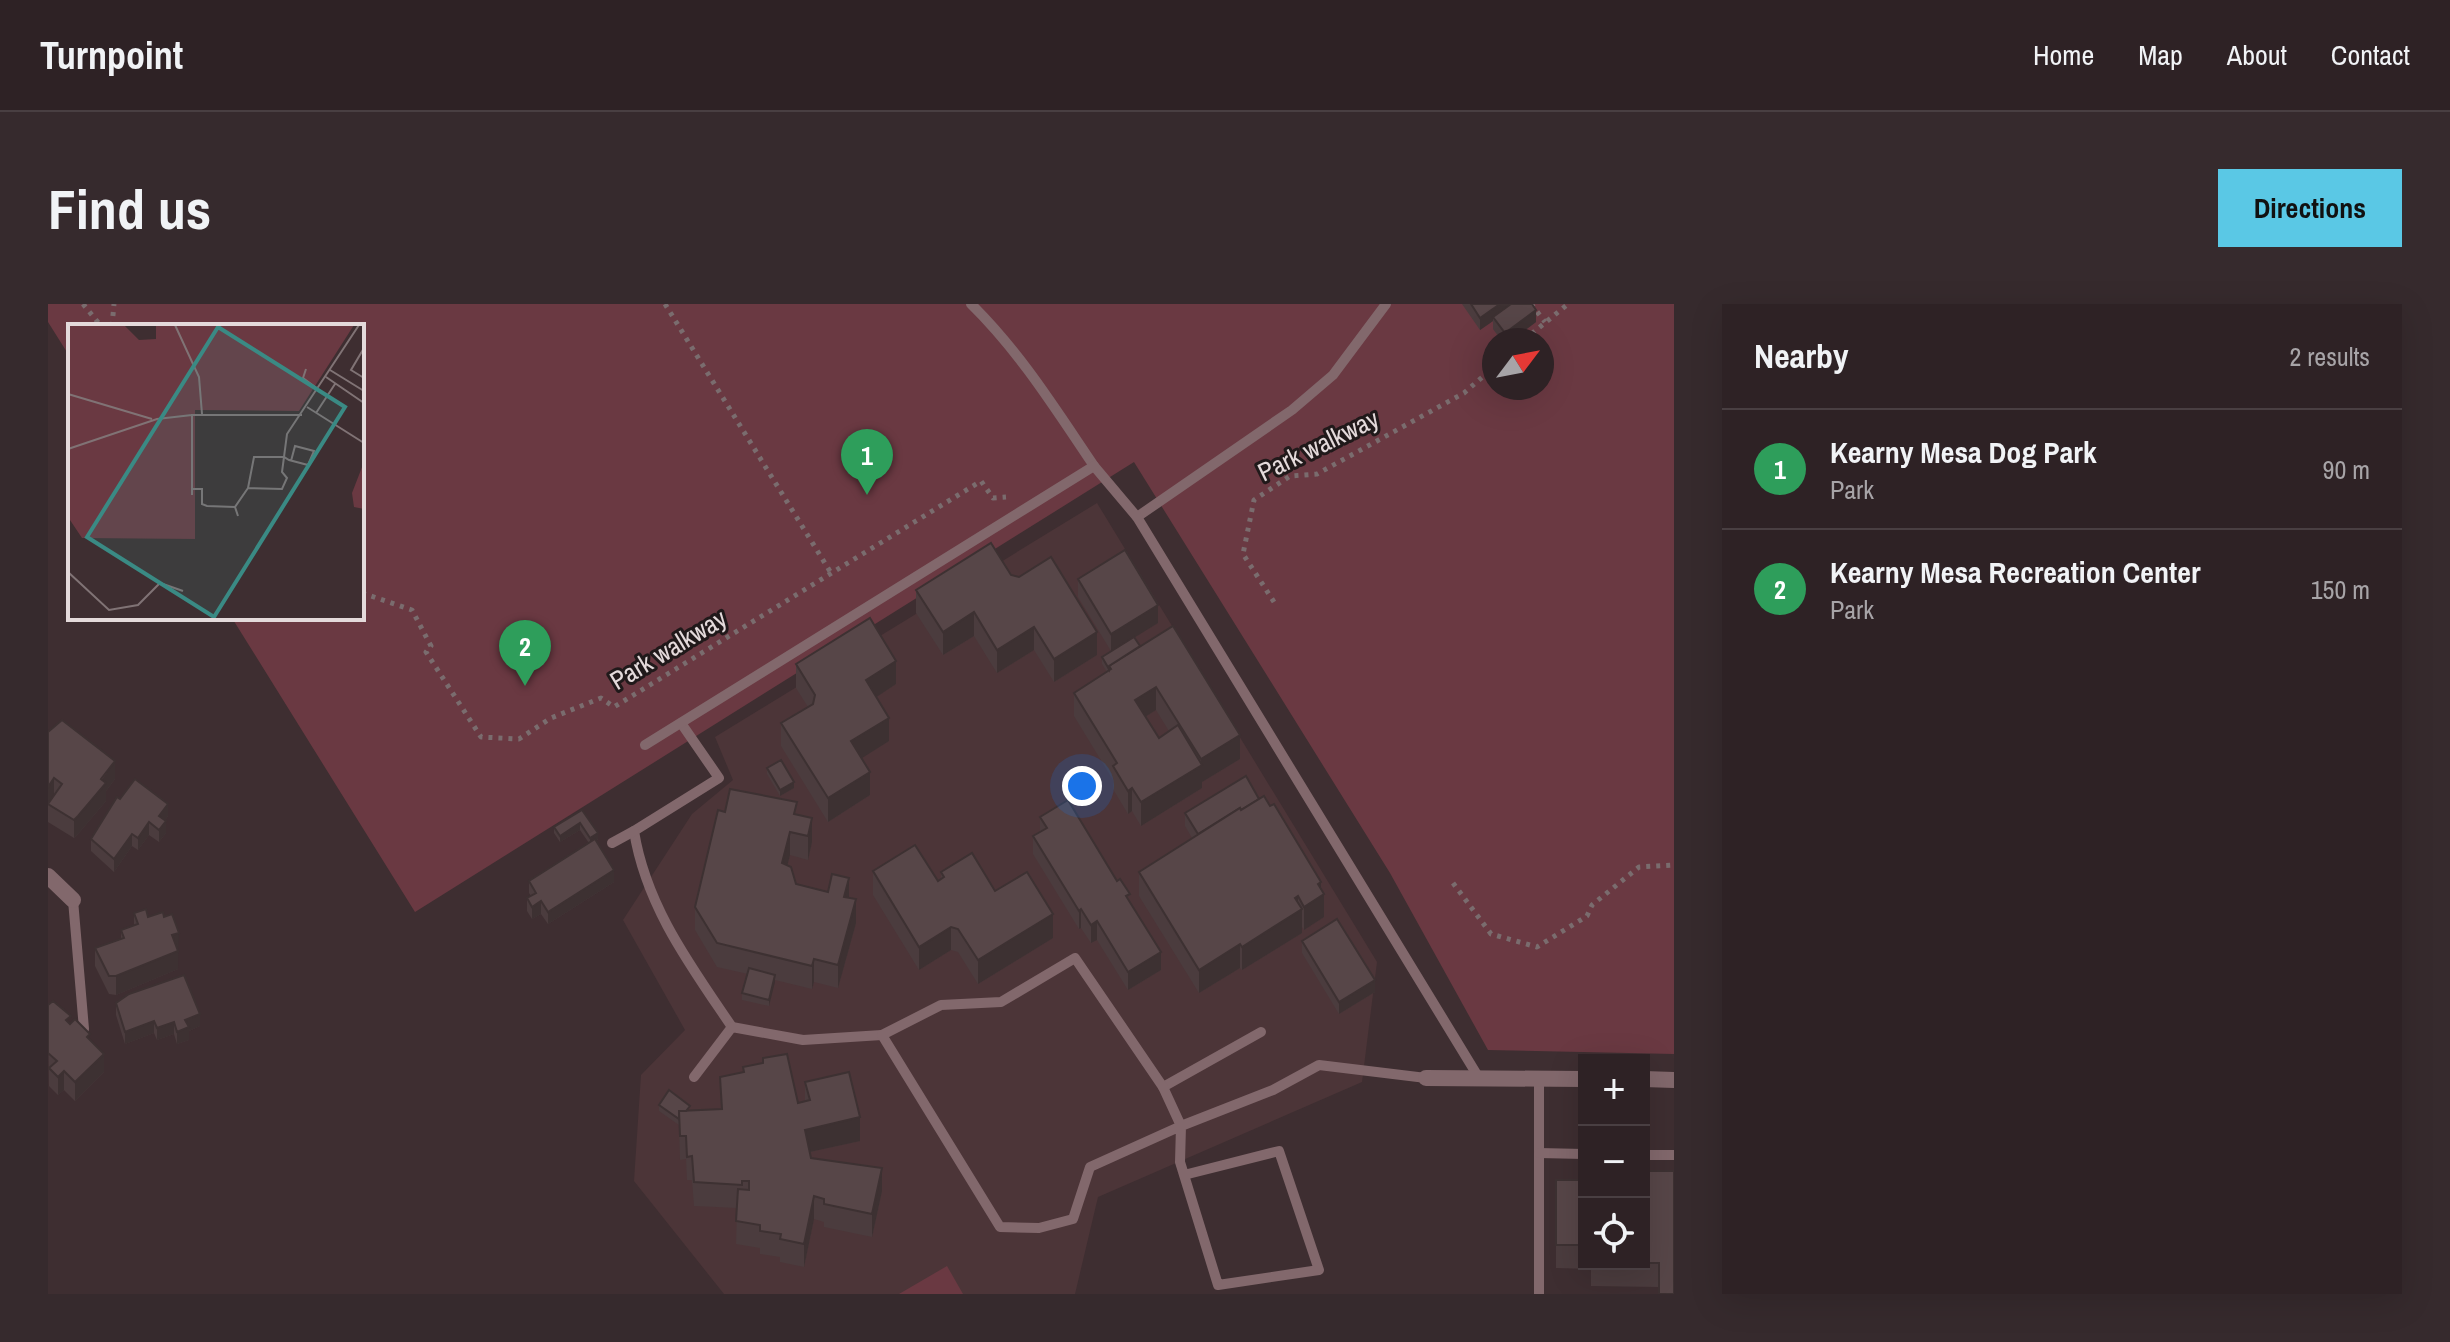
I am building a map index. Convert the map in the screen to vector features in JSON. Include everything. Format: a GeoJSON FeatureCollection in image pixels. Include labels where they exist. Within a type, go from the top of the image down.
{"type":"FeatureCollection","features":[{"type":"Feature","properties":{"kind":"street"},"geometry":{"type":"LineString","coordinates":[[48,876],[73,900]]}},
{"type":"Feature","properties":{"kind":"street"},"geometry":{"type":"LineString","coordinates":[[1426,1078],[1578,1079]]}},
{"type":"Feature","properties":{"kind":"street"},"geometry":{"type":"LineString","coordinates":[[1650,1079],[1674,1080]]}},
{"type":"Feature","properties":{"kind":"lane"},"geometry":{"type":"LineString","coordinates":[[971,304],[996,328],[1031,373],[1094,466],[1137,517],[1479,1078]]}},
{"type":"Feature","properties":{"kind":"lane"},"geometry":{"type":"LineString","coordinates":[[1137,517],[1292,410],[1333,375],[1386,304]]}},
{"type":"Feature","properties":{"kind":"lane"},"geometry":{"type":"LineString","coordinates":[[645,745],[1094,466]]}},
{"type":"Feature","properties":{"kind":"lane"},"geometry":{"type":"LineString","coordinates":[[612,843],[719,778],[681,723]]}},
{"type":"Feature","properties":{"kind":"lane"},"geometry":{"type":"LineString","coordinates":[[634,831],[640,868],[664,924],[732,1027],[803,1040],[882,1035],[941,1005],[1001,1002],[1075,958],[1163,1087],[1181,1126],[1180,1162],[1184,1175],[1218,1285],[1319,1270],[1279,1151],[1184,1175]]}},
{"type":"Feature","properties":{"kind":"lane"},"geometry":{"type":"LineString","coordinates":[[73,900],[84,1029]]}},
{"type":"Feature","properties":{"kind":"lane"},"geometry":{"type":"LineString","coordinates":[[694,1077],[732,1027]]}},
{"type":"Feature","properties":{"kind":"lane"},"geometry":{"type":"LineString","coordinates":[[1163,1087],[1261,1032]]}},
{"type":"Feature","properties":{"kind":"lane"},"geometry":{"type":"LineString","coordinates":[[882,1035],[1000,1227],[1039,1228],[1073,1219],[1090,1167],[1181,1126],[1273,1090],[1319,1065],[1426,1078]]}},
{"type":"Feature","properties":{"kind":"lane"},"geometry":{"type":"LineString","coordinates":[[1539,1079],[1539,1294]]}},
{"type":"Feature","properties":{"kind":"lane"},"geometry":{"type":"LineString","coordinates":[[1539,1153],[1578,1154]]}},
{"type":"Feature","properties":{"kind":"lane"},"geometry":{"type":"LineString","coordinates":[[1650,1155],[1674,1155]]}},
{"type":"Feature","properties":{"kind":"path"},"geometry":{"type":"LineString","coordinates":[[83,304],[99,324]]}},
{"type":"Feature","properties":{"kind":"path"},"geometry":{"type":"LineString","coordinates":[[112,324],[114,304]]}},
{"type":"Feature","properties":{"kind":"path"},"geometry":{"type":"LineString","coordinates":[[665,304],[831,573]]}},
{"type":"Feature","properties":{"kind":"path"},"geometry":{"type":"LineString","coordinates":[[1531,304],[1545,322]]}},
{"type":"Feature","properties":{"kind":"path"},"geometry":{"type":"LineString","coordinates":[[1538,328],[1568,304]]}},
{"type":"Feature","properties":{"kind":"path","name":"Park walkway"},"geometry":{"type":"LineString","coordinates":[[1274,602],[1243,554],[1254,500],[1290,476],[1317,474],[1464,393],[1482,377]]}},
{"type":"Feature","properties":{"kind":"path","name":"Park walkway"},"geometry":{"type":"LineString","coordinates":[[364,594],[412,610],[431,646],[426,652],[481,737],[519,739],[551,718],[601,698],[614,707],[981,481],[993,498],[1000,501],[1013,493]]}},
{"type":"Feature","properties":{"kind":"path"},"geometry":{"type":"LineString","coordinates":[[1453,883],[1491,934],[1537,947],[1587,916],[1592,905],[1639,867],[1674,865]]}},
{"type":"Feature","properties":{"kind":"shaded area"},"geometry":{"type":"Polygon","coordinates":[[[48,304],[1674,304],[1674,1054],[1488,1050],[1390,873],[1134,462],[415,912],[233,620],[364,620],[364,324],[68,324],[68,354],[48,322],[48,304]]]}},
{"type":"Feature","properties":{"kind":"shaded area"},"geometry":{"type":"Polygon","coordinates":[[[1097,503],[1377,962],[1362,1082],[1098,1197],[1075,1294],[724,1294],[634,1181],[641,1075],[685,1030],[623,920],[692,814],[733,780],[715,737],[1097,503]]]}},
{"type":"Feature","properties":{"kind":"shaded area"},"geometry":{"type":"Polygon","coordinates":[[[947,1266],[963,1294],[899,1294],[947,1266]]]}},
{"type":"Feature","properties":{"kind":"building"},"geometry":{"type":"Polygon","coordinates":[[[1471,304],[1500,304],[1480,318],[1471,304]]]}},
{"type":"Feature","properties":{"kind":"building"},"geometry":{"type":"Polygon","coordinates":[[[1511,304],[1532,304],[1536,310],[1512,328],[1501,328],[1493,317],[1511,304]]]}},
{"type":"Feature","properties":{"kind":"building"},"geometry":{"type":"Polygon","coordinates":[[[991,543],[1011,575],[1019,577],[1051,557],[1097,632],[1054,659],[1034,627],[997,650],[974,612],[943,632],[916,590],[991,543]]]}},
{"type":"Feature","properties":{"kind":"building"},"geometry":{"type":"Polygon","coordinates":[[[1125,550],[1158,605],[1111,634],[1078,579],[1125,550]]]}},
{"type":"Feature","properties":{"kind":"building"},"geometry":{"type":"Polygon","coordinates":[[[870,618],[896,661],[866,680],[889,718],[851,741],[870,772],[828,798],[781,723],[813,704],[815,695],[796,664],[870,618]]]}},
{"type":"Feature","properties":{"kind":"building"},"geometry":{"type":"Polygon","coordinates":[[[1173,626],[1240,735],[1201,759],[1156,687],[1135,700],[1159,738],[1178,725],[1202,765],[1141,802],[1132,788],[1128,791],[1113,766],[1117,763],[1074,693],[1111,669],[1109,666],[1173,626]]]}},
{"type":"Feature","properties":{"kind":"building"},"geometry":{"type":"Polygon","coordinates":[[[1134,637],[1140,646],[1109,666],[1109,669],[1102,657],[1134,637]]]}},
{"type":"Feature","properties":{"kind":"building"},"geometry":{"type":"Polygon","coordinates":[[[62,720],[115,761],[101,779],[106,783],[74,820],[48,804],[62,784],[54,778],[48,787],[48,732],[62,720]]]}},
{"type":"Feature","properties":{"kind":"building"},"geometry":{"type":"Polygon","coordinates":[[[781,760],[794,782],[780,790],[767,768],[781,760]]]}},
{"type":"Feature","properties":{"kind":"building"},"geometry":{"type":"Polygon","coordinates":[[[1246,776],[1259,799],[1198,834],[1185,813],[1246,776]]]}},
{"type":"Feature","properties":{"kind":"building"},"geometry":{"type":"Polygon","coordinates":[[[135,779],[168,804],[159,816],[166,821],[159,830],[149,822],[138,838],[132,834],[114,859],[91,839],[117,797],[120,799],[135,779]]]}},
{"type":"Feature","properties":{"kind":"building"},"geometry":{"type":"Polygon","coordinates":[[[730,789],[797,802],[794,814],[812,818],[808,836],[790,832],[782,863],[791,867],[796,884],[828,892],[832,874],[849,878],[844,897],[856,899],[838,965],[814,959],[812,966],[717,943],[695,907],[718,810],[725,812],[730,789]]]}},
{"type":"Feature","properties":{"kind":"building"},"geometry":{"type":"Polygon","coordinates":[[[1264,796],[1270,806],[1274,804],[1321,882],[1318,884],[1324,894],[1304,907],[1298,896],[1295,898],[1302,909],[1199,970],[1139,872],[1264,796]]]}},
{"type":"Feature","properties":{"kind":"building"},"geometry":{"type":"Polygon","coordinates":[[[1068,800],[1117,881],[1120,879],[1130,894],[1126,896],[1161,952],[1128,972],[1097,921],[1091,925],[1081,909],[1079,911],[1033,836],[1047,828],[1040,817],[1068,800]]]}},
{"type":"Feature","properties":{"kind":"building"},"geometry":{"type":"Polygon","coordinates":[[[582,810],[598,833],[590,838],[580,823],[560,836],[554,827],[582,810]]]}},
{"type":"Feature","properties":{"kind":"building"},"geometry":{"type":"Polygon","coordinates":[[[595,839],[614,870],[548,912],[541,901],[532,907],[527,898],[536,893],[529,881],[595,839]]]}},
{"type":"Feature","properties":{"kind":"building"},"geometry":{"type":"Polygon","coordinates":[[[915,845],[938,881],[944,877],[941,872],[972,853],[995,891],[1027,872],[1053,914],[978,960],[958,929],[951,927],[919,947],[873,871],[915,845]]]}},
{"type":"Feature","properties":{"kind":"building"},"geometry":{"type":"Polygon","coordinates":[[[146,909],[148,917],[163,912],[164,917],[172,914],[179,933],[172,935],[178,951],[109,976],[95,948],[124,938],[121,930],[138,924],[134,913],[146,909]]]}},
{"type":"Feature","properties":{"kind":"building"},"geometry":{"type":"Polygon","coordinates":[[[1337,919],[1375,980],[1339,1002],[1302,941],[1337,919]]]}},
{"type":"Feature","properties":{"kind":"building"},"geometry":{"type":"Polygon","coordinates":[[[749,968],[775,975],[769,1000],[742,993],[749,968]]]}},
{"type":"Feature","properties":{"kind":"building"},"geometry":{"type":"Polygon","coordinates":[[[184,975],[200,1014],[185,1020],[189,1027],[177,1032],[174,1022],[157,1028],[154,1021],[125,1032],[116,1003],[129,994],[184,975]]]}},
{"type":"Feature","properties":{"kind":"building"},"geometry":{"type":"Polygon","coordinates":[[[53,1001],[71,1016],[66,1020],[70,1024],[75,1019],[104,1054],[75,1082],[64,1071],[58,1077],[49,1068],[57,1061],[48,1053],[48,1005],[53,1001]]]}},
{"type":"Feature","properties":{"kind":"building"},"geometry":{"type":"Polygon","coordinates":[[[787,1054],[798,1103],[810,1100],[805,1082],[849,1072],[860,1117],[805,1130],[811,1158],[882,1168],[872,1214],[824,1204],[824,1199],[814,1196],[804,1244],[780,1239],[781,1234],[760,1231],[760,1225],[736,1221],[738,1189],[749,1190],[749,1181],[742,1181],[742,1185],[694,1182],[692,1156],[687,1157],[686,1136],[680,1136],[679,1111],[722,1109],[720,1077],[744,1072],[743,1067],[763,1063],[763,1058],[787,1054]]]}},
{"type":"Feature","properties":{"kind":"building"},"geometry":{"type":"Polygon","coordinates":[[[669,1090],[690,1106],[686,1111],[679,1111],[679,1119],[659,1105],[669,1090]]]}},
{"type":"Feature","properties":{"kind":"building"},"geometry":{"type":"Polygon","coordinates":[[[1650,1171],[1674,1171],[1674,1294],[1659,1294],[1659,1263],[1650,1263],[1650,1171]]]}},
{"type":"Feature","properties":{"kind":"building"},"geometry":{"type":"Polygon","coordinates":[[[1556,1180],[1578,1180],[1578,1245],[1556,1245],[1556,1180]]]}},
{"type":"Feature","properties":{"kind":"place","name":"Kearny Mesa Dog Park"},"geometry":{"type":"Point","coordinates":[867,495]}},
{"type":"Feature","properties":{"kind":"place","name":"Kearny Mesa Recreation Center"},"geometry":{"type":"Point","coordinates":[525,686]}}]}
